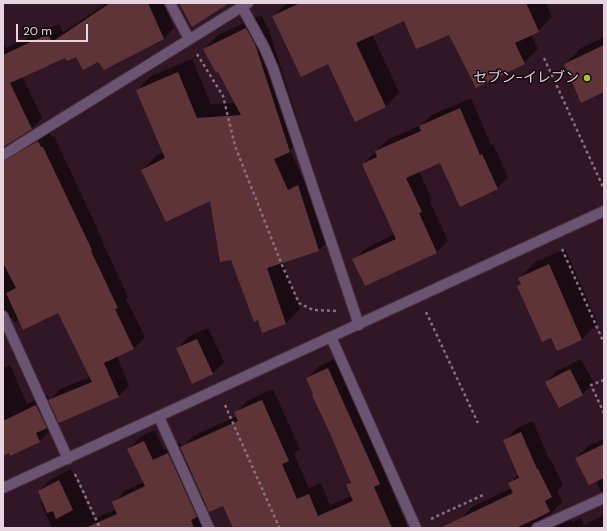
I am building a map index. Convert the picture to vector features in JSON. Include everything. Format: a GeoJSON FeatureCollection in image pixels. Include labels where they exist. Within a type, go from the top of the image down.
{"type":"FeatureCollection","features":[{"type":"Feature","properties":{"kind":"street"},"geometry":{"type":"LineString","coordinates":[[170,3],[189,39]]}},
{"type":"Feature","properties":{"kind":"street"},"geometry":{"type":"LineString","coordinates":[[3,155],[245,5],[273,68],[359,325]]}},
{"type":"Feature","properties":{"kind":"street"},"geometry":{"type":"LineString","coordinates":[[3,488],[604,211]]}},
{"type":"Feature","properties":{"kind":"street"},"geometry":{"type":"LineString","coordinates":[[3,316],[68,459]]}},
{"type":"Feature","properties":{"kind":"street"},"geometry":{"type":"LineString","coordinates":[[331,337],[416,527]]}},
{"type":"Feature","properties":{"kind":"street"},"geometry":{"type":"LineString","coordinates":[[159,417],[209,528]]}},
{"type":"Feature","properties":{"kind":"street"},"geometry":{"type":"LineString","coordinates":[[537,528],[604,498]]}},
{"type":"Feature","properties":{"kind":"path"},"geometry":{"type":"LineString","coordinates":[[189,39],[223,96],[235,146],[282,265],[299,303],[313,310],[355,313]]}},
{"type":"Feature","properties":{"kind":"path"},"geometry":{"type":"LineString","coordinates":[[544,58],[604,189]]}},
{"type":"Feature","properties":{"kind":"path"},"geometry":{"type":"LineString","coordinates":[[555,234],[604,343]]}},
{"type":"Feature","properties":{"kind":"path"},"geometry":{"type":"LineString","coordinates":[[420,297],[478,423]]}},
{"type":"Feature","properties":{"kind":"path"},"geometry":{"type":"LineString","coordinates":[[604,380],[591,385],[604,413]]}},
{"type":"Feature","properties":{"kind":"path"},"geometry":{"type":"LineString","coordinates":[[218,390],[279,527]]}},
{"type":"Feature","properties":{"kind":"path"},"geometry":{"type":"LineString","coordinates":[[68,459],[100,528]]}},
{"type":"Feature","properties":{"kind":"path"},"geometry":{"type":"LineString","coordinates":[[416,527],[485,494]]}},
{"type":"Feature","properties":{"kind":"building"},"geometry":{"type":"Polygon","coordinates":[[[110,3],[148,3],[164,39],[104,70],[98,62],[83,70],[76,57],[67,61],[65,58],[10,83],[32,129],[3,147],[3,55],[48,34],[52,42],[110,3]]]}},
{"type":"Feature","properties":{"kind":"building"},"geometry":{"type":"Polygon","coordinates":[[[179,3],[229,3],[192,27],[179,3]]]}},
{"type":"Feature","properties":{"kind":"building"},"geometry":{"type":"Polygon","coordinates":[[[300,3],[526,3],[539,32],[515,43],[525,64],[476,88],[449,35],[416,49],[404,21],[356,43],[386,107],[355,122],[328,64],[301,77],[272,16],[300,3]]]}},
{"type":"Feature","properties":{"kind":"building"},"geometry":{"type":"Polygon","coordinates":[[[246,28],[255,44],[290,152],[274,159],[288,190],[298,185],[319,251],[267,268],[286,324],[262,333],[258,320],[254,322],[231,260],[220,262],[210,201],[166,222],[141,170],[165,158],[136,90],[178,72],[197,118],[241,115],[218,72],[216,73],[203,49],[246,28]]]}},
{"type":"Feature","properties":{"kind":"building","name":"セブン-イレブン"},"geometry":{"type":"Polygon","coordinates":[[[604,45],[604,92],[581,103],[564,64],[604,45]]]}},
{"type":"Feature","properties":{"kind":"building"},"geometry":{"type":"Polygon","coordinates":[[[460,108],[480,155],[482,154],[498,189],[460,207],[440,163],[406,178],[422,212],[419,213],[437,253],[365,286],[352,259],[396,239],[362,164],[377,157],[375,151],[421,131],[419,126],[460,108]]]}},
{"type":"Feature","properties":{"kind":"building"},"geometry":{"type":"Polygon","coordinates":[[[38,141],[41,147],[43,147],[92,250],[91,251],[118,308],[115,309],[134,349],[104,363],[119,397],[59,423],[48,400],[92,382],[58,313],[23,330],[6,293],[16,288],[3,263],[3,161],[38,141]]]}},
{"type":"Feature","properties":{"kind":"building"},"geometry":{"type":"Polygon","coordinates":[[[549,264],[582,340],[557,351],[551,338],[542,342],[517,286],[521,284],[518,278],[549,264]]]}},
{"type":"Feature","properties":{"kind":"building"},"geometry":{"type":"Polygon","coordinates":[[[197,339],[213,374],[192,384],[176,348],[197,339]]]}},
{"type":"Feature","properties":{"kind":"building"},"geometry":{"type":"Polygon","coordinates":[[[328,368],[380,484],[374,487],[392,528],[233,528],[223,506],[209,512],[180,447],[238,421],[234,412],[262,400],[289,461],[282,464],[297,499],[309,494],[318,516],[353,501],[346,484],[351,483],[306,378],[328,368]]]}},
{"type":"Feature","properties":{"kind":"building"},"geometry":{"type":"Polygon","coordinates":[[[570,369],[583,395],[559,408],[545,382],[570,369]]]}},
{"type":"Feature","properties":{"kind":"building"},"geometry":{"type":"Polygon","coordinates":[[[36,405],[47,428],[36,433],[40,442],[10,456],[9,453],[3,456],[3,421],[36,405]]]}},
{"type":"Feature","properties":{"kind":"building"},"geometry":{"type":"Polygon","coordinates":[[[521,432],[537,469],[552,497],[545,501],[550,512],[516,528],[440,528],[513,493],[508,483],[519,478],[503,440],[521,432]]]}},
{"type":"Feature","properties":{"kind":"building"},"geometry":{"type":"Polygon","coordinates":[[[144,441],[153,460],[168,453],[197,517],[191,520],[194,528],[85,528],[117,514],[112,502],[145,486],[127,449],[144,441]]]}},
{"type":"Feature","properties":{"kind":"building"},"geometry":{"type":"Polygon","coordinates":[[[604,444],[604,478],[589,485],[575,458],[604,444]]]}},
{"type":"Feature","properties":{"kind":"building"},"geometry":{"type":"Polygon","coordinates":[[[59,480],[73,510],[56,519],[53,511],[47,513],[38,491],[59,480]]]}},
{"type":"Feature","properties":{"kind":"place","name":"セブン-イレブン"},"geometry":{"type":"Point","coordinates":[587,78]}}]}
